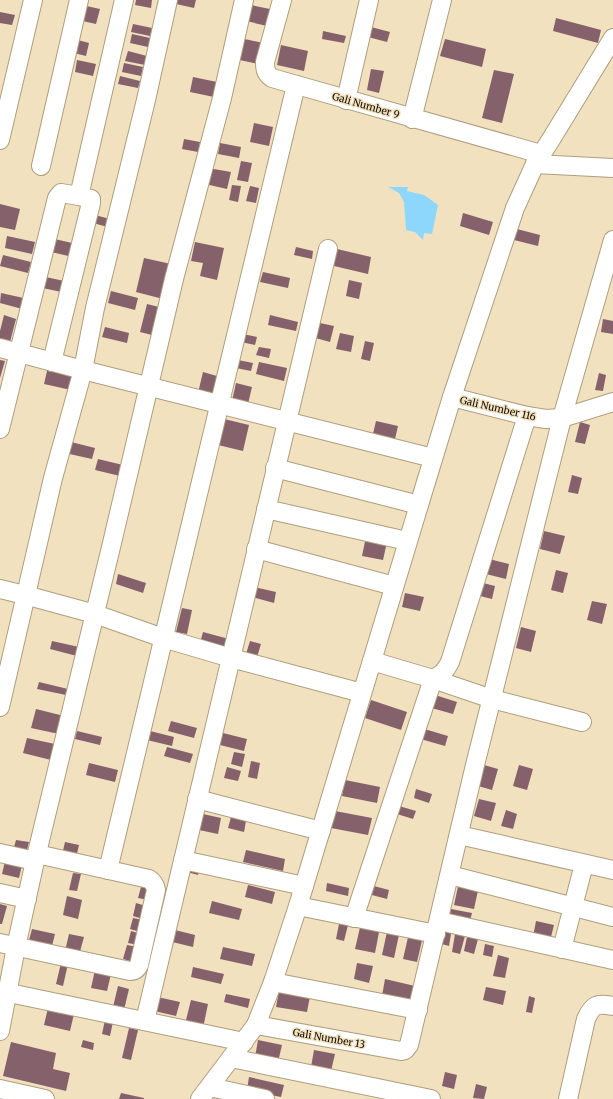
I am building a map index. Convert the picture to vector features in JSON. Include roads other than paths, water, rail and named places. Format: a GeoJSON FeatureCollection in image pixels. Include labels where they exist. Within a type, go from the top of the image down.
{"type":"FeatureCollection","features":[{"type":"Feature","properties":{"kind":"street"},"geometry":{"type":"LineString","coordinates":[[0,140],[33,0]]}},
{"type":"Feature","properties":{"kind":"street"},"geometry":{"type":"LineString","coordinates":[[41,166],[79,0]]}},
{"type":"Feature","properties":{"kind":"street"},"geometry":{"type":"LineString","coordinates":[[79,196],[124,0]]}},
{"type":"Feature","properties":{"kind":"street"},"geometry":{"type":"LineString","coordinates":[[0,707],[53,478],[83,370],[95,308],[146,100],[168,0]]}},
{"type":"Feature","properties":{"kind":"street"},"geometry":{"type":"LineString","coordinates":[[0,1032],[8,945],[27,899],[174,279],[222,98],[244,0]]}},
{"type":"Feature","properties":{"kind":"street","name":"Gali Number 9"},"geometry":{"type":"LineString","coordinates":[[282,0],[265,62],[266,74],[272,78],[412,119],[538,159],[613,168]]}},
{"type":"Feature","properties":{"kind":"street"},"geometry":{"type":"LineString","coordinates":[[346,100],[369,0]]}},
{"type":"Feature","properties":{"kind":"street"},"geometry":{"type":"LineString","coordinates":[[412,119],[442,0]]}},
{"type":"Feature","properties":{"kind":"street"},"geometry":{"type":"LineString","coordinates":[[205,1093],[256,1025],[273,982],[298,906],[407,541],[452,397],[515,208],[538,159],[613,38]]}},
{"type":"Feature","properties":{"kind":"street"},"geometry":{"type":"LineString","coordinates":[[108,870],[296,85]]}},
{"type":"Feature","properties":{"kind":"street"},"geometry":{"type":"LineString","coordinates":[[0,429],[57,198],[61,193],[64,193],[89,198],[91,199],[92,203],[52,362]]}},
{"type":"Feature","properties":{"kind":"street"},"geometry":{"type":"LineString","coordinates":[[273,982],[418,1010],[492,699],[562,418],[613,240]]}},
{"type":"Feature","properties":{"kind":"street"},"geometry":{"type":"LineString","coordinates":[[145,1021],[328,249]]}},
{"type":"Feature","properties":{"kind":"street"},"geometry":{"type":"LineString","coordinates":[[0,348],[433,458]]}},
{"type":"Feature","properties":{"kind":"street","name":"Gali Number 116"},"geometry":{"type":"LineString","coordinates":[[452,397],[527,416],[546,419],[562,418],[613,402]]}},
{"type":"Feature","properties":{"kind":"street"},"geometry":{"type":"LineString","coordinates":[[354,918],[433,679],[440,676],[446,670],[450,662],[527,416]]}},
{"type":"Feature","properties":{"kind":"street"},"geometry":{"type":"LineString","coordinates":[[276,468],[419,505]]}},
{"type":"Feature","properties":{"kind":"street"},"geometry":{"type":"LineString","coordinates":[[266,509],[407,541]]}},
{"type":"Feature","properties":{"kind":"street"},"geometry":{"type":"LineString","coordinates":[[256,549],[394,586]]}},
{"type":"Feature","properties":{"kind":"street"},"geometry":{"type":"LineString","coordinates":[[0,590],[25,595],[95,614],[163,638],[362,693]]}},
{"type":"Feature","properties":{"kind":"street"},"geometry":{"type":"LineString","coordinates":[[372,661],[433,679],[492,699],[582,722]]}},
{"type":"Feature","properties":{"kind":"street"},"geometry":{"type":"LineString","coordinates":[[197,799],[321,830]]}},
{"type":"Feature","properties":{"kind":"street"},"geometry":{"type":"LineString","coordinates":[[459,836],[613,870]]}},
{"type":"Feature","properties":{"kind":"street"},"geometry":{"type":"LineString","coordinates":[[0,853],[36,857],[148,879],[153,882],[156,890],[139,965],[134,971],[8,945]]}},
{"type":"Feature","properties":{"kind":"street"},"geometry":{"type":"LineString","coordinates":[[183,860],[304,886]]}},
{"type":"Feature","properties":{"kind":"street"},"geometry":{"type":"LineString","coordinates":[[562,949],[584,864]]}},
{"type":"Feature","properties":{"kind":"street"},"geometry":{"type":"LineString","coordinates":[[450,875],[613,917]]}},
{"type":"Feature","properties":{"kind":"street"},"geometry":{"type":"LineString","coordinates":[[0,894],[27,899]]}},
{"type":"Feature","properties":{"kind":"street"},"geometry":{"type":"LineString","coordinates":[[298,906],[354,918],[437,928],[562,949],[613,960]]}},
{"type":"Feature","properties":{"kind":"street"},"geometry":{"type":"LineString","coordinates":[[4,992],[244,1042]]}},
{"type":"Feature","properties":{"kind":"street"},"geometry":{"type":"LineString","coordinates":[[568,1099],[586,1019],[590,1010],[596,1005],[605,1004],[613,1006]]}},
{"type":"Feature","properties":{"kind":"street","name":"Gali Number 13"},"geometry":{"type":"LineString","coordinates":[[256,1025],[401,1051],[406,1050],[409,1045],[418,1010]]}},
{"type":"Feature","properties":{"kind":"street"},"geometry":{"type":"LineString","coordinates":[[231,1058],[431,1099]]}},
{"type":"Feature","properties":{"kind":"street"},"geometry":{"type":"LineString","coordinates":[[0,1089],[45,1099]]}},
{"type":"Feature","properties":{"kind":"street"},"geometry":{"type":"LineString","coordinates":[[205,1093],[265,1099]]}},
{"type":"Feature","properties":{"kind":"water"},"geometry":{"type":"Polygon","coordinates":[[[388,187],[408,187],[407,191],[424,195],[438,205],[432,234],[424,233],[423,240],[415,232],[406,230],[404,202],[399,193],[388,187]]]}}]}
